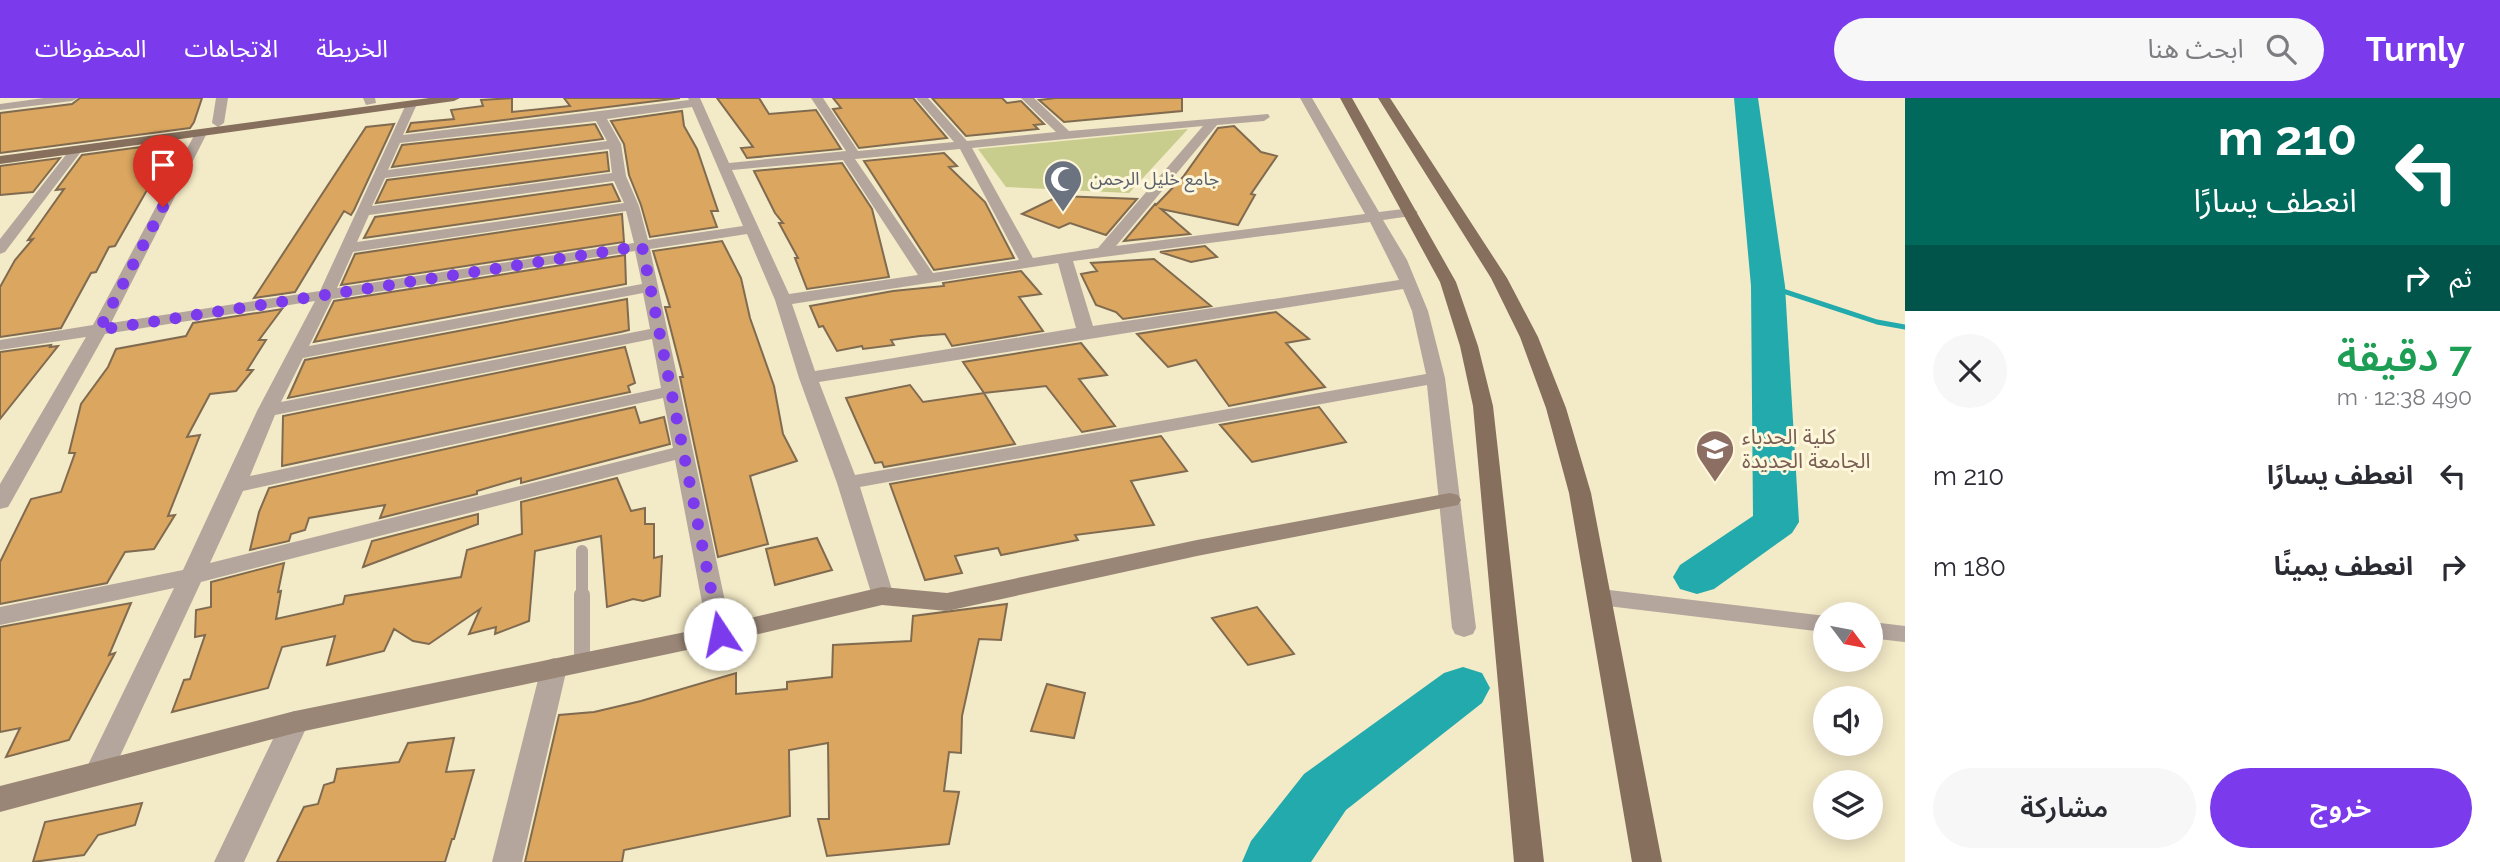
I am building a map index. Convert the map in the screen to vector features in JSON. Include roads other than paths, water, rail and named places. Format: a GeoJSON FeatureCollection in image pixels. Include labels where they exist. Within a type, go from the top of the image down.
{"type":"FeatureCollection","features":[{"type":"Feature","properties":{"kind":"main road"},"geometry":{"type":"LineString","coordinates":[[0,152],[201,133],[408,101],[454,98]]}},
{"type":"Feature","properties":{"kind":"main road"},"geometry":{"type":"LineString","coordinates":[[1346,98],[1448,282],[1469,346],[1483,406],[1529,862]]}},
{"type":"Feature","properties":{"kind":"main road"},"geometry":{"type":"LineString","coordinates":[[1384,98],[1493,268],[1529,337],[1556,408],[1580,493],[1647,862]]}},
{"type":"Feature","properties":{"kind":"main road"},"geometry":{"type":"LineString","coordinates":[[0,160],[76,150],[218,123],[370,100],[408,101]]}},
{"type":"Feature","properties":{"kind":"street"},"geometry":{"type":"LineString","coordinates":[[0,107],[72,98]]}},
{"type":"Feature","properties":{"kind":"street"},"geometry":{"type":"LineString","coordinates":[[218,123],[222,98]]}},
{"type":"Feature","properties":{"kind":"street"},"geometry":{"type":"LineString","coordinates":[[619,98],[624,112]]}},
{"type":"Feature","properties":{"kind":"street"},"geometry":{"type":"LineString","coordinates":[[817,98],[927,276]]}},
{"type":"Feature","properties":{"kind":"street"},"geometry":{"type":"LineString","coordinates":[[922,98],[964,145],[1028,263]]}},
{"type":"Feature","properties":{"kind":"street"},"geometry":{"type":"LineString","coordinates":[[1027,98],[1066,135]]}},
{"type":"Feature","properties":{"kind":"street"},"geometry":{"type":"LineString","coordinates":[[1306,98],[1409,283],[1429,340],[1436,378],[1464,628]]}},
{"type":"Feature","properties":{"kind":"street"},"geometry":{"type":"LineString","coordinates":[[395,140],[600,117],[695,100],[783,300],[808,378],[848,483],[882,596]]}},
{"type":"Feature","properties":{"kind":"street"},"geometry":{"type":"LineString","coordinates":[[98,773],[235,486],[267,411],[326,295],[395,140],[408,101]]}},
{"type":"Feature","properties":{"kind":"street"},"geometry":{"type":"LineString","coordinates":[[600,117],[615,144],[619,176],[632,206],[642,246],[720,634]]}},
{"type":"Feature","properties":{"kind":"street"},"geometry":{"type":"LineString","coordinates":[[723,167],[1264,117]]}},
{"type":"Feature","properties":{"kind":"street"},"geometry":{"type":"LineString","coordinates":[[1103,251],[1213,122]]}},
{"type":"Feature","properties":{"kind":"street"},"geometry":{"type":"LineString","coordinates":[[0,502],[99,330],[201,133]]}},
{"type":"Feature","properties":{"kind":"street"},"geometry":{"type":"LineString","coordinates":[[378,175],[615,144]]}},
{"type":"Feature","properties":{"kind":"street"},"geometry":{"type":"LineString","coordinates":[[0,249],[76,150]]}},
{"type":"Feature","properties":{"kind":"street"},"geometry":{"type":"LineString","coordinates":[[363,212],[619,176]]}},
{"type":"Feature","properties":{"kind":"street"},"geometry":{"type":"LineString","coordinates":[[347,248],[632,206]]}},
{"type":"Feature","properties":{"kind":"street"},"geometry":{"type":"LineString","coordinates":[[783,300],[1103,251],[1411,212]]}},
{"type":"Feature","properties":{"kind":"street"},"geometry":{"type":"LineString","coordinates":[[0,345],[751,229]]}},
{"type":"Feature","properties":{"kind":"street"},"geometry":{"type":"LineString","coordinates":[[1064,258],[1086,332]]}},
{"type":"Feature","properties":{"kind":"street"},"geometry":{"type":"LineString","coordinates":[[808,378],[1409,283]]}},
{"type":"Feature","properties":{"kind":"street"},"geometry":{"type":"LineString","coordinates":[[296,354],[650,288]]}},
{"type":"Feature","properties":{"kind":"street"},"geometry":{"type":"LineString","coordinates":[[267,411],[659,332]]}},
{"type":"Feature","properties":{"kind":"street"},"geometry":{"type":"LineString","coordinates":[[848,483],[1436,378]]}},
{"type":"Feature","properties":{"kind":"street"},"geometry":{"type":"LineString","coordinates":[[235,486],[671,391]]}},
{"type":"Feature","properties":{"kind":"street"},"geometry":{"type":"LineString","coordinates":[[0,616],[192,576],[683,452]]}},
{"type":"Feature","properties":{"kind":"street"},"geometry":{"type":"LineString","coordinates":[[1,800],[295,722],[720,634],[882,596],[947,602],[1197,548],[1450,500]]}},
{"type":"Feature","properties":{"kind":"street"},"geometry":{"type":"LineString","coordinates":[[507,862],[554,668]]}},
{"type":"Feature","properties":{"kind":"street"},"geometry":{"type":"LineString","coordinates":[[229,862],[295,722]]}},
{"type":"Feature","properties":{"kind":"lane"},"geometry":{"type":"LineString","coordinates":[[582,551],[582,662]]}},
{"type":"Feature","properties":{"kind":"lane"},"geometry":{"type":"LineString","coordinates":[[1600,597],[1813,623]]}},
{"type":"Feature","properties":{"kind":"lane"},"geometry":{"type":"LineString","coordinates":[[1883,631],[1905,634]]}},
{"type":"Feature","properties":{"kind":"waterway"},"geometry":{"type":"LineString","coordinates":[[1697,577],[1776,522],[1768,286],[1746,98]]}},
{"type":"Feature","properties":{"kind":"waterway"},"geometry":{"type":"LineString","coordinates":[[1768,286],[1877,322],[1905,327]]}},
{"type":"Feature","properties":{"kind":"waterway"},"geometry":{"type":"LineString","coordinates":[[1274,862],[1325,792],[1463,688]]}},
{"type":"Feature","properties":{"kind":"place","name":"جامع خليل الرحمن"},"geometry":{"type":"Point","coordinates":[1063,213]}},
{"type":"Feature","properties":{"kind":"place","name":"كلية الحدباء الجامعة الجديدة"},"geometry":{"type":"Point","coordinates":[1715,483]}}]}
